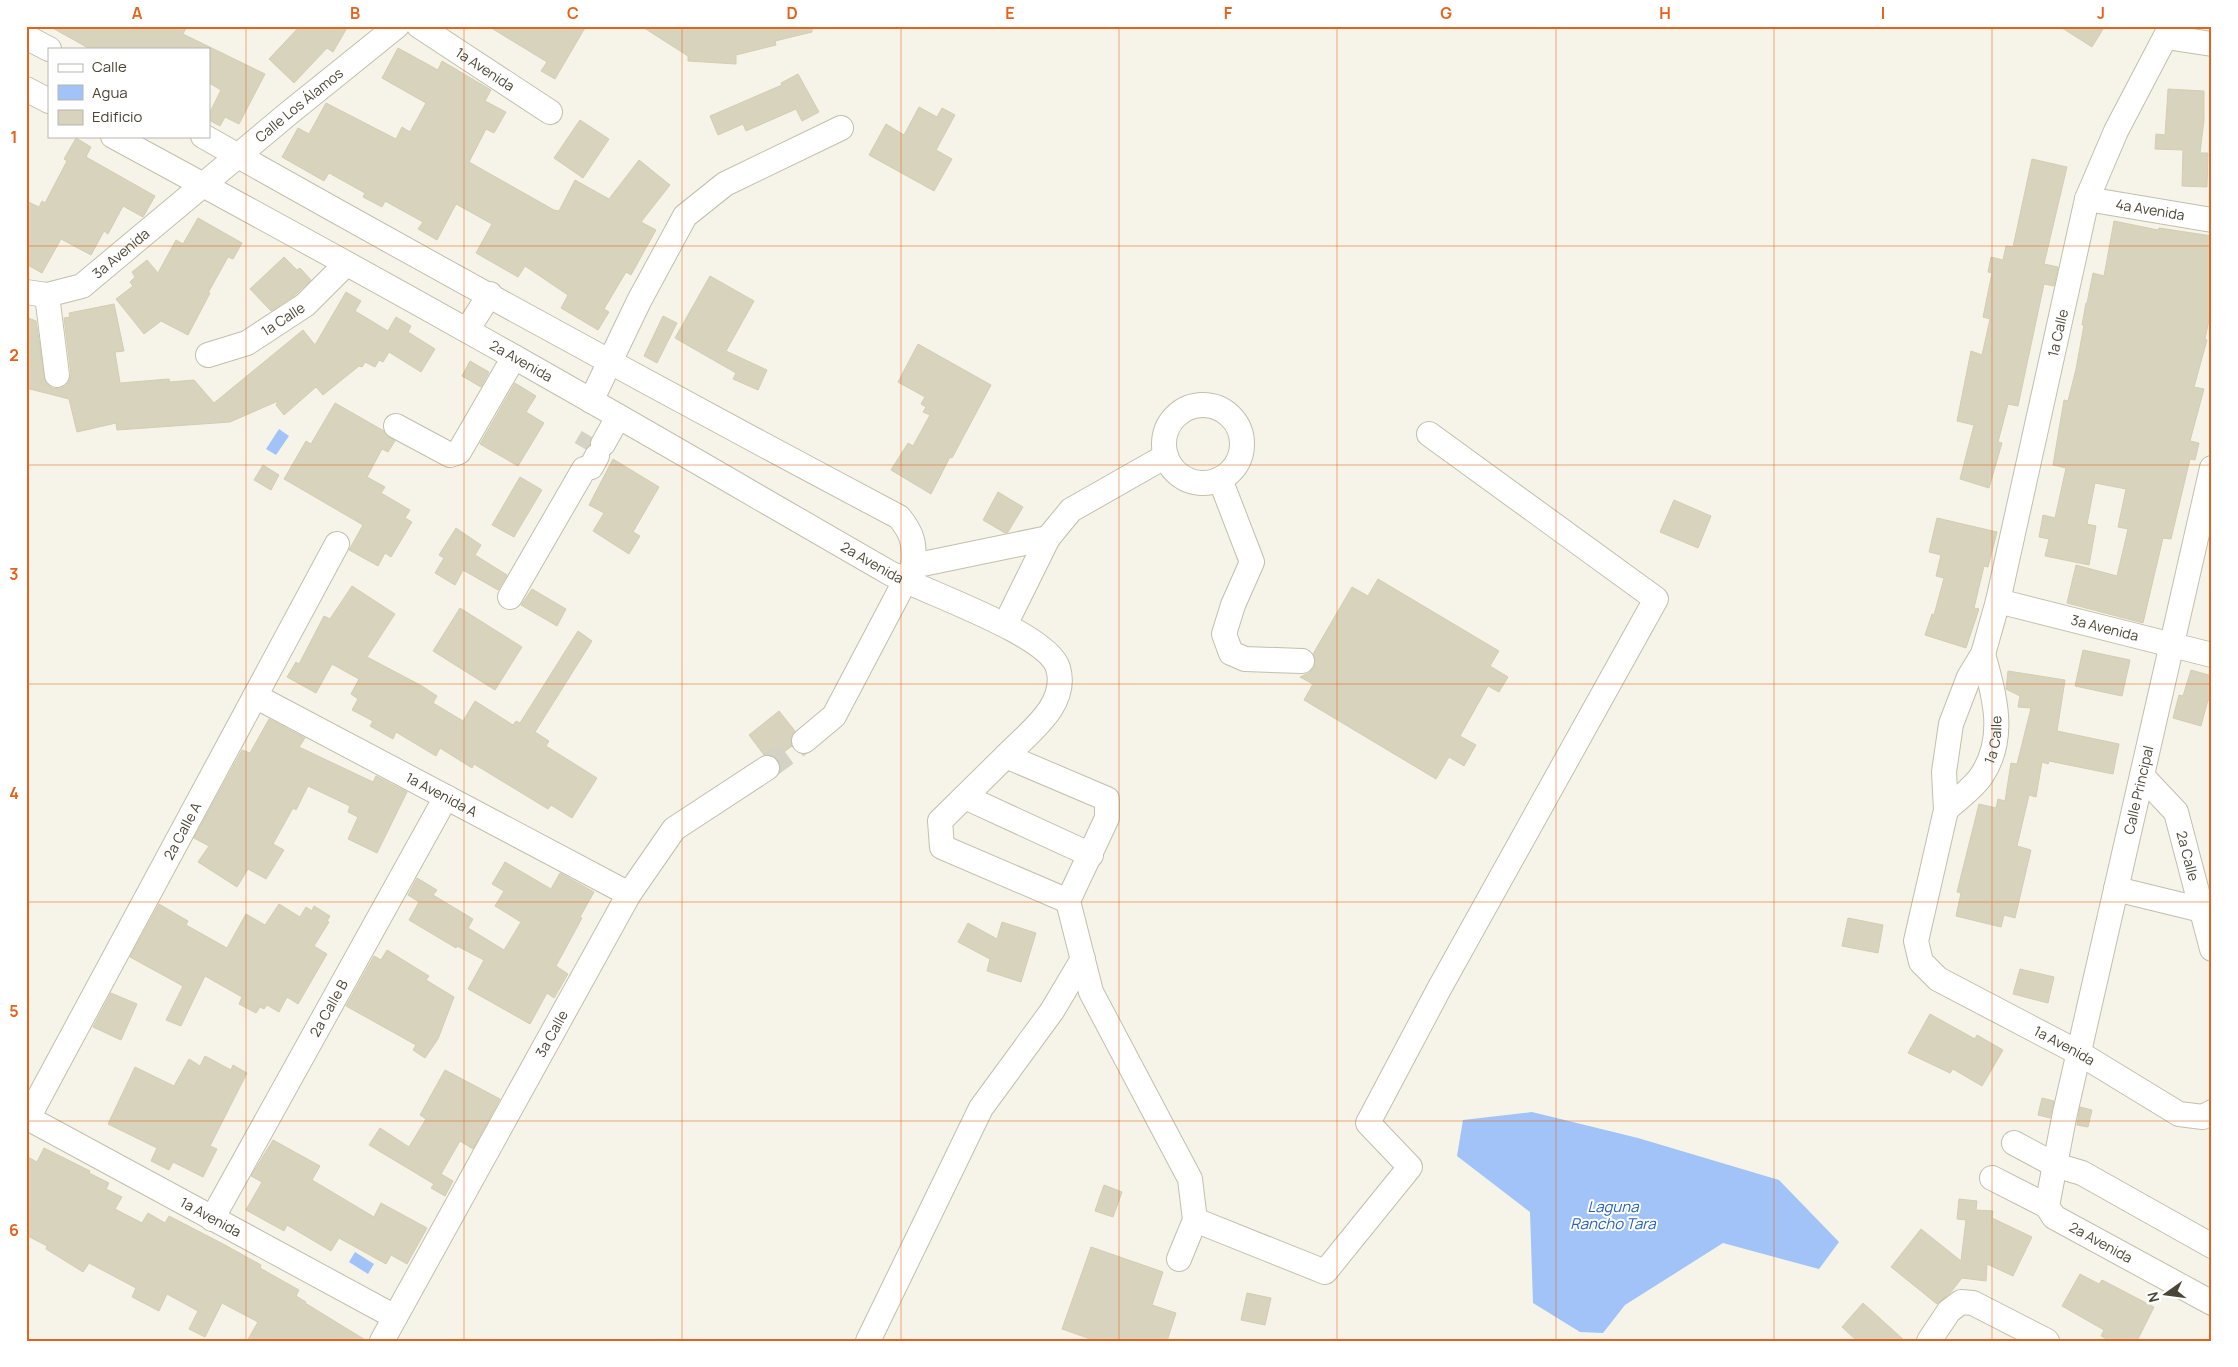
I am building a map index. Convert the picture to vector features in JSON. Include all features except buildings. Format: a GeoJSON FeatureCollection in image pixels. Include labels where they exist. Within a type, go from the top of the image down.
{"type":"FeatureCollection","features":[{"type":"Feature","properties":{"kind":"street","name":"Calle Los Álamos"},"geometry":{"type":"LineString","coordinates":[[204,186],[397,26]]}},
{"type":"Feature","properties":{"kind":"street","name":"1a Avenida"},"geometry":{"type":"LineString","coordinates":[[419,26],[550,112]]}},
{"type":"Feature","properties":{"kind":"street"},"geometry":{"type":"LineString","coordinates":[[2168,32],[2212,44]]}},
{"type":"Feature","properties":{"kind":"street","name":"1a Calle"},"geometry":{"type":"LineString","coordinates":[[1921,962],[1916,941],[1946,810],[1944,772],[1951,724],[1969,677],[1984,654],[1998,601],[2087,199],[2116,131],[2168,32]]}},
{"type":"Feature","properties":{"kind":"street"},"geometry":{"type":"LineString","coordinates":[[26,36],[48,48]]}},
{"type":"Feature","properties":{"kind":"street"},"geometry":{"type":"LineString","coordinates":[[26,89],[48,101]]}},
{"type":"Feature","properties":{"kind":"street"},"geometry":{"type":"LineString","coordinates":[[510,597],[592,451],[605,409],[609,362],[685,216],[725,184],[841,128]]}},
{"type":"Feature","properties":{"kind":"street","name":"2a Avenida"},"geometry":{"type":"LineString","coordinates":[[117,138],[467,330],[605,409],[909,574],[915,549],[909,530],[898,517],[609,362],[490,294],[206,138]]}},
{"type":"Feature","properties":{"kind":"street","name":"3a Avenida"},"geometry":{"type":"LineString","coordinates":[[37,293],[82,286],[204,186]]}},
{"type":"Feature","properties":{"kind":"street","name":"4a Avenida"},"geometry":{"type":"LineString","coordinates":[[2087,199],[2212,220]]}},
{"type":"Feature","properties":{"kind":"street","name":"1a Calle"},"geometry":{"type":"LineString","coordinates":[[208,355],[248,343],[305,304],[346,264]]}},
{"type":"Feature","properties":{"kind":"street"},"geometry":{"type":"LineString","coordinates":[[37,293],[57,374]]}},
{"type":"Feature","properties":{"kind":"street"},"geometry":{"type":"LineString","coordinates":[[467,330],[490,294]]}},
{"type":"Feature","properties":{"kind":"street"},"geometry":{"type":"LineString","coordinates":[[396,426],[450,455],[459,452],[514,357]]}},
{"type":"Feature","properties":{"kind":"street"},"geometry":{"type":"LineString","coordinates":[[1205,405],[1217,408],[1228,414],[1236,423],[1241,435],[1242,448],[1238,461],[1231,472],[1220,479],[1207,483],[1194,482],[1172,468],[1166,456],[1165,437],[1172,420],[1193,406],[1205,405]]}},
{"type":"Feature","properties":{"kind":"street"},"geometry":{"type":"LineString","coordinates":[[1194,1220],[1325,1272],[1410,1167],[1368,1123],[1439,989],[1656,599],[1429,434]]}},
{"type":"Feature","properties":{"kind":"street"},"geometry":{"type":"LineString","coordinates":[[1005,625],[1048,538],[1071,510],[1166,456]]}},
{"type":"Feature","properties":{"kind":"street","name":"Calle Principal"},"geometry":{"type":"LineString","coordinates":[[2047,1206],[2065,1113],[2212,468]]}},
{"type":"Feature","properties":{"kind":"street"},"geometry":{"type":"LineString","coordinates":[[1220,479],[1252,562],[1233,605],[1224,634],[1230,653],[1244,659],[1302,661]]}},
{"type":"Feature","properties":{"kind":"street"},"geometry":{"type":"LineString","coordinates":[[804,741],[834,716],[909,574],[1048,538]]}},
{"type":"Feature","properties":{"kind":"street","name":"2a Calle A"},"geometry":{"type":"LineString","coordinates":[[27,1118],[337,544]]}},
{"type":"Feature","properties":{"kind":"street"},"geometry":{"type":"LineString","coordinates":[[909,574],[1042,647],[1058,666],[1060,692],[1049,711],[940,822],[942,848],[1068,901]]}},
{"type":"Feature","properties":{"kind":"street","name":"3a Avenida"},"geometry":{"type":"LineString","coordinates":[[1998,601],[2212,655]]}},
{"type":"Feature","properties":{"kind":"street","name":"1a Calle"},"geometry":{"type":"LineString","coordinates":[[1946,810],[1982,776],[1996,741],[1996,699],[1984,654]]}},
{"type":"Feature","properties":{"kind":"street","name":"1a Avenida A"},"geometry":{"type":"LineString","coordinates":[[255,696],[629,894]]}},
{"type":"Feature","properties":{"kind":"street"},"geometry":{"type":"LineString","coordinates":[[1006,756],[1107,799],[1107,818],[1068,901],[1091,992],[1190,1179],[1194,1220],[1179,1259]]}},
{"type":"Feature","properties":{"kind":"street","name":"3a Calle"},"geometry":{"type":"LineString","coordinates":[[382,1341],[629,894],[674,829],[767,768]]}},
{"type":"Feature","properties":{"kind":"street","name":"2a Calle"},"geometry":{"type":"LineString","coordinates":[[2142,776],[2176,812],[2212,949]]}},
{"type":"Feature","properties":{"kind":"street","name":"2a Calle B"},"geometry":{"type":"LineString","coordinates":[[212,1219],[446,797]]}},
{"type":"Feature","properties":{"kind":"street"},"geometry":{"type":"LineString","coordinates":[[965,797],[1091,855]]}},
{"type":"Feature","properties":{"kind":"street"},"geometry":{"type":"LineString","coordinates":[[2116,889],[2202,910]]}},
{"type":"Feature","properties":{"kind":"street"},"geometry":{"type":"LineString","coordinates":[[868,1341],[981,1108],[1052,1011],[1082,959]]}},
{"type":"Feature","properties":{"kind":"street","name":"1a Avenida"},"geometry":{"type":"LineString","coordinates":[[1921,962],[1938,978],[2079,1053],[2179,1114],[2203,1117],[2212,1112]]}},
{"type":"Feature","properties":{"kind":"street","name":"1a Avenida"},"geometry":{"type":"LineString","coordinates":[[27,1118],[395,1317]]}},
{"type":"Feature","properties":{"kind":"street"},"geometry":{"type":"LineString","coordinates":[[2061,1139],[2082,1173]]}},
{"type":"Feature","properties":{"kind":"street"},"geometry":{"type":"LineString","coordinates":[[2014,1143],[2055,1165],[2082,1173],[2212,1246]]}},
{"type":"Feature","properties":{"kind":"street","name":"2a Avenida"},"geometry":{"type":"LineString","coordinates":[[1992,1178],[2047,1206],[2054,1218],[2212,1303]]}},
{"type":"Feature","properties":{"kind":"street"},"geometry":{"type":"LineString","coordinates":[[1929,1341],[1949,1312],[1961,1302],[1973,1302],[2047,1341]]}},
{"type":"Feature","properties":{"kind":"water"},"geometry":{"type":"Polygon","coordinates":[[[279,429],[289,436],[276,455],[266,449],[279,429]]]}},
{"type":"Feature","properties":{"kind":"water","name":"Laguna Rancho Tara"},"geometry":{"type":"Polygon","coordinates":[[[1532,1112],[1638,1138],[1779,1180],[1839,1242],[1819,1269],[1723,1243],[1625,1305],[1603,1333],[1580,1332],[1533,1303],[1530,1212],[1457,1156],[1463,1120],[1532,1112]]]}},
{"type":"Feature","properties":{"kind":"water"},"geometry":{"type":"Polygon","coordinates":[[[355,1252],[374,1264],[368,1274],[349,1262],[355,1252]]]}},
{"type":"Feature","properties":{"kind":"tunnel"},"geometry":{"type":"LineString","coordinates":[[585,449],[592,437]]}},
{"type":"Feature","properties":{"kind":"tunnel"},"geometry":{"type":"LineString","coordinates":[[767,768],[804,741]]}}]}
